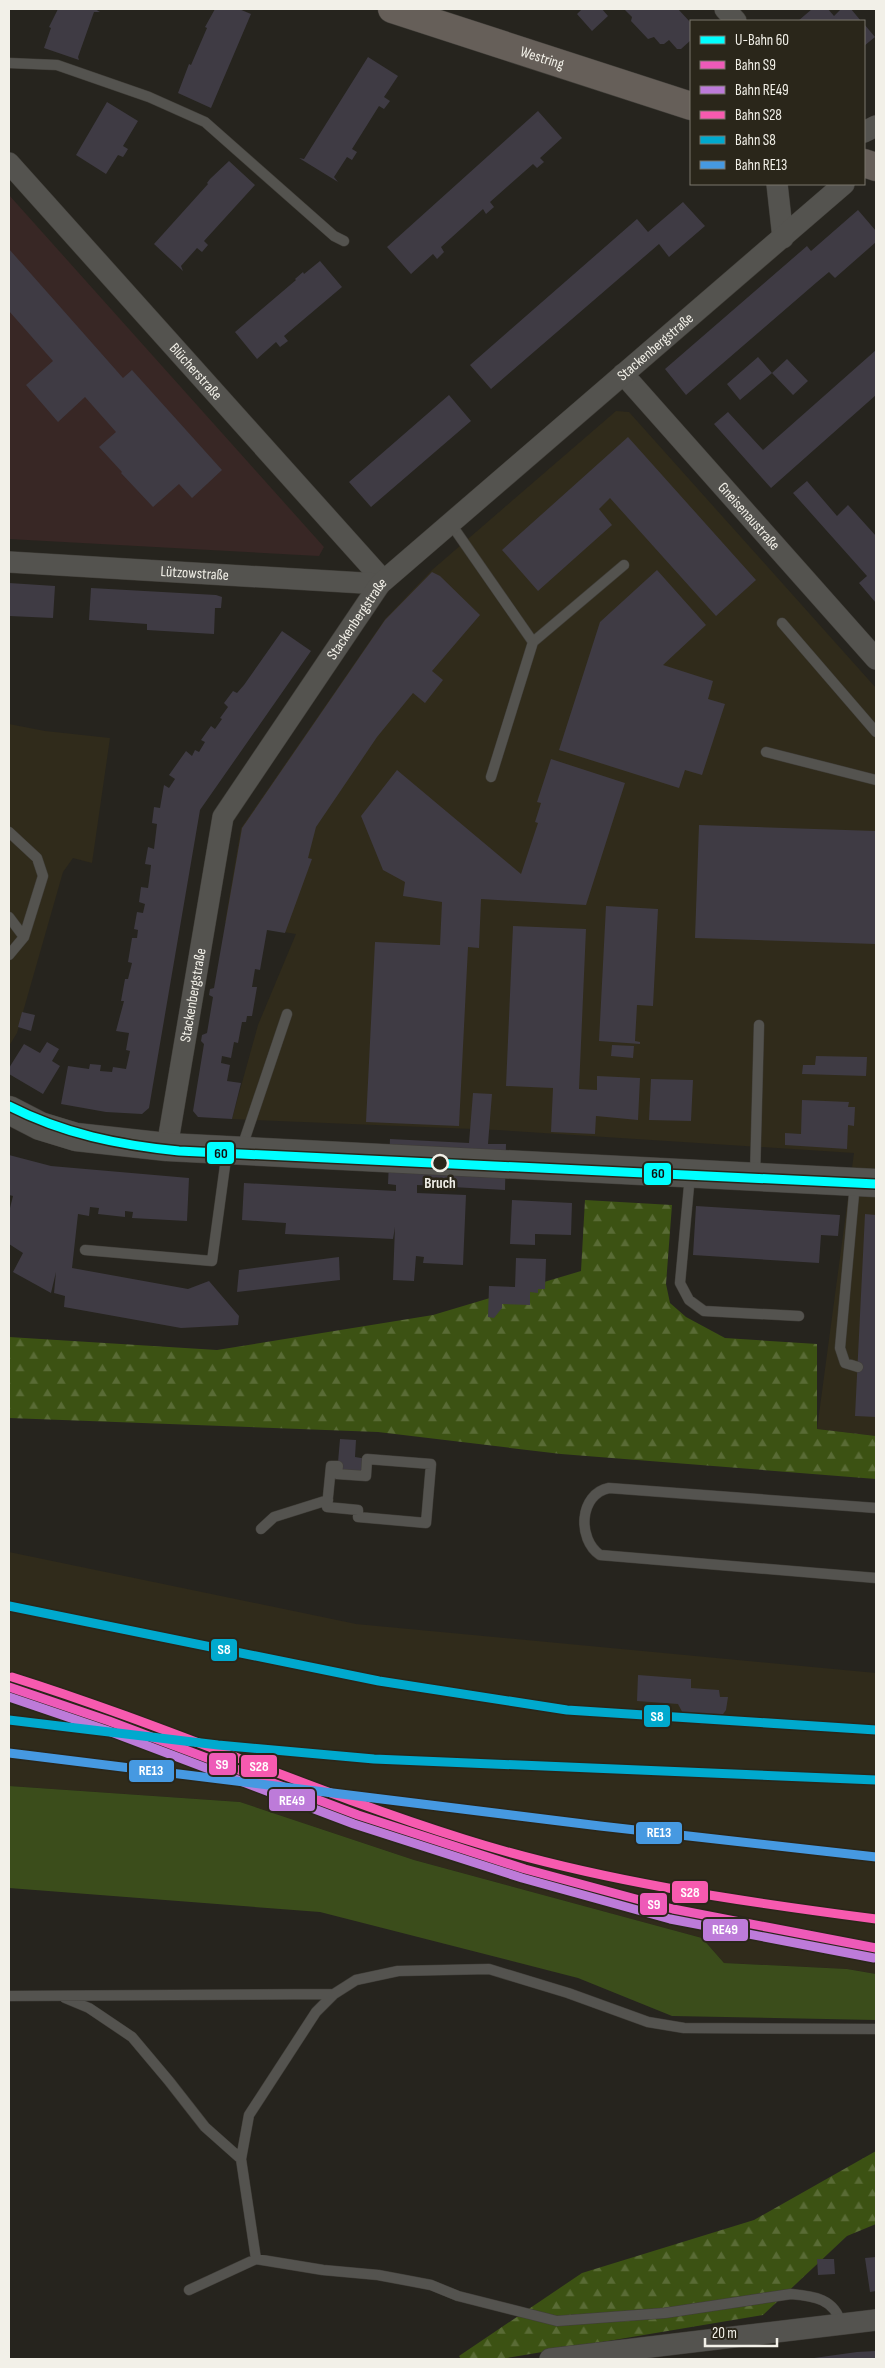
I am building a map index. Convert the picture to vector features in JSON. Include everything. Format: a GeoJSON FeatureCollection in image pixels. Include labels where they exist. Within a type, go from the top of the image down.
{"type":"FeatureCollection","features":[{"type":"Feature","properties":{"kind":"main road","name":"Westring"},"geometry":{"type":"LineString","coordinates":[[392,9],[690,106]]}},
{"type":"Feature","properties":{"kind":"main road"},"geometry":{"type":"LineString","coordinates":[[9,1110],[40,1126],[76,1137],[167,1147],[866,1182]]}},
{"type":"Feature","properties":{"kind":"street"},"geometry":{"type":"LineString","coordinates":[[725,9],[735,20]]}},
{"type":"Feature","properties":{"kind":"street","name":"Blücherstraße"},"geometry":{"type":"LineString","coordinates":[[9,163],[382,582]]}},
{"type":"Feature","properties":{"kind":"street"},"geometry":{"type":"LineString","coordinates":[[777,185],[783,238]]}},
{"type":"Feature","properties":{"kind":"street","name":"Stackenbergstraße"},"geometry":{"type":"LineString","coordinates":[[167,1147],[223,817],[382,582],[843,185]]}},
{"type":"Feature","properties":{"kind":"street","name":"Gneisenaustraße"},"geometry":{"type":"LineString","coordinates":[[623,374],[876,659]]}},
{"type":"Feature","properties":{"kind":"street","name":"Lützowstraße"},"geometry":{"type":"LineString","coordinates":[[9,562],[382,582]]}},
{"type":"Feature","properties":{"kind":"street"},"geometry":{"type":"LineString","coordinates":[[550,2359],[876,2320]]}},
{"type":"Feature","properties":{"kind":"lane"},"geometry":{"type":"LineString","coordinates":[[9,63],[58,65],[133,90],[205,122],[334,236],[344,241]]}},
{"type":"Feature","properties":{"kind":"lane"},"geometry":{"type":"LineString","coordinates":[[451,524],[533,642]]}},
{"type":"Feature","properties":{"kind":"lane"},"geometry":{"type":"LineString","coordinates":[[491,777],[533,642],[624,565]]}},
{"type":"Feature","properties":{"kind":"lane"},"geometry":{"type":"LineString","coordinates":[[782,623],[876,732]]}},
{"type":"Feature","properties":{"kind":"lane"},"geometry":{"type":"LineString","coordinates":[[766,752],[876,780]]}},
{"type":"Feature","properties":{"kind":"lane"},"geometry":{"type":"LineString","coordinates":[[9,832],[37,858],[43,876],[24,937],[9,954]]}},
{"type":"Feature","properties":{"kind":"lane"},"geometry":{"type":"LineString","coordinates":[[9,917],[24,937]]}},
{"type":"Feature","properties":{"kind":"lane"},"geometry":{"type":"LineString","coordinates":[[85,1250],[212,1261],[234,1151],[288,1014]]}},
{"type":"Feature","properties":{"kind":"lane"},"geometry":{"type":"LineString","coordinates":[[755,1177],[759,1025]]}},
{"type":"Feature","properties":{"kind":"lane"},"geometry":{"type":"LineString","coordinates":[[690,1174],[680,1283],[689,1300],[704,1311],[799,1316]]}},
{"type":"Feature","properties":{"kind":"lane"},"geometry":{"type":"LineString","coordinates":[[858,1367],[845,1362],[840,1348],[866,1182]]}},
{"type":"Feature","properties":{"kind":"lane"},"geometry":{"type":"LineString","coordinates":[[367,1459],[431,1464],[426,1523],[358,1517],[358,1510],[327,1507],[328,1500],[331,1466],[338,1466],[337,1474],[366,1476],[367,1459]]}},
{"type":"Feature","properties":{"kind":"lane"},"geometry":{"type":"LineString","coordinates":[[876,1508],[609,1488],[599,1490],[588,1503],[585,1530],[587,1542],[600,1555],[876,1578]]}},
{"type":"Feature","properties":{"kind":"lane"},"geometry":{"type":"LineString","coordinates":[[261,1529],[274,1517],[328,1500]]}},
{"type":"Feature","properties":{"kind":"lane"},"geometry":{"type":"LineString","coordinates":[[256,2259],[241,2159],[249,2115],[316,2012],[334,1994],[356,1980],[398,1971],[489,1969],[568,1993],[648,2022],[684,2028],[876,2030]]}},
{"type":"Feature","properties":{"kind":"lane"},"geometry":{"type":"LineString","coordinates":[[9,1996],[334,1994]]}},
{"type":"Feature","properties":{"kind":"lane"},"geometry":{"type":"LineString","coordinates":[[60,1996],[89,2008],[132,2037],[169,2080],[205,2127],[241,2159]]}},
{"type":"Feature","properties":{"kind":"lane"},"geometry":{"type":"LineString","coordinates":[[189,2290],[256,2259],[323,2270],[378,2275],[431,2285],[458,2296],[519,2313],[558,2321],[665,2313],[791,2294],[811,2296],[826,2302],[838,2312],[841,2324]]}},
{"type":"Feature","properties":{"kind":"shaded area"},"geometry":{"type":"Polygon","coordinates":[[[9,195],[324,547],[319,556],[9,539],[9,195]]]}},
{"type":"Feature","properties":{"kind":"shaded area"},"geometry":{"type":"Polygon","coordinates":[[[616,411],[629,412],[876,688],[876,1436],[817,1429],[854,1153],[497,1130],[232,1119],[258,1025],[296,934],[225,922],[241,828],[385,619],[432,570],[616,411]]]}},
{"type":"Feature","properties":{"kind":"shaded area"},"geometry":{"type":"Polygon","coordinates":[[[9,724],[45,731],[110,738],[92,863],[73,858],[63,872],[17,1033],[9,1046],[9,724]]]}},
{"type":"Feature","properties":{"kind":"shaded area"},"geometry":{"type":"Polygon","coordinates":[[[9,1552],[356,1624],[876,1673],[876,1974],[847,1969],[724,1963],[702,1938],[414,1860],[240,1802],[9,1786],[9,1552]]]}},
{"type":"Feature","properties":{"kind":"green space"},"geometry":{"type":"Polygon","coordinates":[[[585,1200],[672,1205],[666,1284],[670,1303],[686,1317],[725,1338],[817,1344],[817,1429],[876,1436],[876,1479],[561,1454],[378,1432],[9,1418],[9,1337],[217,1350],[433,1315],[581,1271],[585,1200]]]}},
{"type":"Feature","properties":{"kind":"green space"},"geometry":{"type":"Polygon","coordinates":[[[9,1786],[240,1802],[414,1860],[702,1938],[724,1963],[847,1969],[876,1974],[876,2020],[672,2016],[578,1978],[320,1912],[9,1888],[9,1786]]]}},
{"type":"Feature","properties":{"kind":"green space"},"geometry":{"type":"Polygon","coordinates":[[[876,2151],[876,2224],[847,2236],[763,2315],[501,2359],[461,2359],[459,2356],[582,2273],[754,2220],[876,2151]]]}},
{"type":"Feature","properties":{"kind":"building"},"geometry":{"type":"Polygon","coordinates":[[[58,9],[95,9],[100,12],[94,12],[78,57],[79,60],[44,48],[51,28],[49,27],[58,9]]]}},
{"type":"Feature","properties":{"kind":"building"},"geometry":{"type":"Polygon","coordinates":[[[215,9],[239,9],[251,14],[211,108],[178,93],[189,64],[191,65],[207,28],[205,27],[215,9]]]}},
{"type":"Feature","properties":{"kind":"building"},"geometry":{"type":"Polygon","coordinates":[[[582,9],[602,9],[608,16],[592,31],[577,14],[582,9]]]}},
{"type":"Feature","properties":{"kind":"building"},"geometry":{"type":"Polygon","coordinates":[[[624,9],[678,9],[690,22],[690,41],[681,49],[677,49],[669,40],[664,44],[660,44],[654,37],[648,39],[631,21],[632,17],[624,9]]]}},
{"type":"Feature","properties":{"kind":"building"},"geometry":{"type":"Polygon","coordinates":[[[812,9],[828,9],[834,16],[841,9],[851,9],[860,20],[799,20],[812,9]]]}},
{"type":"Feature","properties":{"kind":"building"},"geometry":{"type":"Polygon","coordinates":[[[865,25],[875,37],[865,45],[865,25]]]}},
{"type":"Feature","properties":{"kind":"building"},"geometry":{"type":"Polygon","coordinates":[[[368,57],[398,76],[384,97],[390,101],[384,109],[379,106],[352,149],[357,152],[352,160],[347,157],[334,177],[338,182],[299,158],[304,159],[368,57]]]}},
{"type":"Feature","properties":{"kind":"building"},"geometry":{"type":"Polygon","coordinates":[[[107,102],[138,121],[123,146],[128,149],[125,154],[123,157],[118,155],[106,174],[76,155],[107,102]]]}},
{"type":"Feature","properties":{"kind":"building"},"geometry":{"type":"Polygon","coordinates":[[[538,111],[562,138],[540,158],[544,162],[537,168],[533,164],[490,202],[494,207],[486,214],[483,209],[441,247],[444,252],[437,259],[433,254],[411,274],[387,247],[538,111]]]}},
{"type":"Feature","properties":{"kind":"building"},"geometry":{"type":"Polygon","coordinates":[[[229,161],[255,185],[204,241],[208,245],[202,252],[197,248],[181,266],[183,271],[154,244],[208,184],[210,179],[229,161]]]}},
{"type":"Feature","properties":{"kind":"building"},"geometry":{"type":"Polygon","coordinates":[[[683,202],[705,226],[669,257],[659,244],[491,389],[470,365],[637,219],[648,232],[683,202]]]}},
{"type":"Feature","properties":{"kind":"building"},"geometry":{"type":"Polygon","coordinates":[[[858,210],[876,231],[876,242],[835,278],[829,272],[686,395],[665,369],[807,246],[811,251],[858,210]]]}},
{"type":"Feature","properties":{"kind":"building"},"geometry":{"type":"Polygon","coordinates":[[[9,249],[123,378],[132,370],[222,470],[192,498],[179,484],[153,507],[99,447],[116,432],[85,397],[58,422],[26,385],[53,361],[9,311],[9,249]]]}},
{"type":"Feature","properties":{"kind":"building"},"geometry":{"type":"Polygon","coordinates":[[[320,261],[342,287],[284,336],[288,341],[280,347],[276,342],[257,359],[235,332],[303,272],[304,274],[320,261]]]}},
{"type":"Feature","properties":{"kind":"building"},"geometry":{"type":"Polygon","coordinates":[[[876,350],[876,395],[771,488],[714,424],[728,412],[763,450],[876,350]]]}},
{"type":"Feature","properties":{"kind":"building"},"geometry":{"type":"Polygon","coordinates":[[[758,357],[772,373],[740,400],[727,384],[758,357]]]}},
{"type":"Feature","properties":{"kind":"building"},"geometry":{"type":"Polygon","coordinates":[[[787,359],[808,381],[793,395],[772,373],[787,359]]]}},
{"type":"Feature","properties":{"kind":"building"},"geometry":{"type":"Polygon","coordinates":[[[449,395],[471,421],[371,507],[349,482],[449,395]]]}},
{"type":"Feature","properties":{"kind":"building"},"geometry":{"type":"Polygon","coordinates":[[[628,437],[756,580],[716,616],[610,498],[599,509],[612,525],[538,591],[502,550],[628,437]]]}},
{"type":"Feature","properties":{"kind":"building"},"geometry":{"type":"Polygon","coordinates":[[[807,481],[837,516],[848,505],[876,536],[876,603],[859,583],[867,576],[793,493],[807,481]]]}},
{"type":"Feature","properties":{"kind":"building"},"geometry":{"type":"Polygon","coordinates":[[[657,570],[706,625],[663,665],[713,681],[708,699],[725,704],[702,775],[685,770],[679,788],[559,750],[600,622],[657,570]]]}},
{"type":"Feature","properties":{"kind":"building"},"geometry":{"type":"Polygon","coordinates":[[[432,572],[440,576],[480,615],[432,671],[443,680],[425,703],[413,693],[377,737],[316,827],[308,858],[312,859],[285,933],[267,930],[260,970],[255,969],[252,987],[257,987],[252,1016],[247,1016],[246,1022],[242,1022],[238,1043],[234,1042],[231,1058],[222,1056],[221,1063],[230,1065],[227,1081],[241,1083],[232,1119],[198,1117],[193,1111],[204,1044],[201,1041],[202,1035],[207,1033],[213,997],[209,995],[210,989],[214,988],[242,828],[385,620],[432,572]]]}},
{"type":"Feature","properties":{"kind":"building"},"geometry":{"type":"Polygon","coordinates":[[[9,583],[55,586],[53,618],[9,616],[9,583]]]}},
{"type":"Feature","properties":{"kind":"building"},"geometry":{"type":"Polygon","coordinates":[[[91,588],[216,595],[222,597],[221,608],[215,608],[214,634],[147,630],[147,624],[89,620],[91,588]]]}},
{"type":"Feature","properties":{"kind":"building"},"geometry":{"type":"Polygon","coordinates":[[[282,631],[311,651],[200,810],[149,1108],[142,1114],[106,1112],[61,1104],[68,1066],[89,1069],[90,1064],[101,1065],[100,1071],[112,1072],[113,1067],[126,1069],[130,1051],[126,1050],[129,1033],[116,1031],[124,1001],[121,1001],[125,979],[128,979],[132,963],[128,962],[132,938],[137,938],[138,930],[134,929],[137,912],[143,913],[145,904],[139,902],[141,887],[148,888],[151,865],[145,864],[148,847],[154,849],[157,824],[152,823],[154,807],[160,808],[164,785],[169,788],[175,779],[169,775],[186,751],[192,756],[195,750],[199,752],[205,742],[201,740],[211,726],[215,729],[222,719],[220,718],[228,707],[224,703],[233,691],[237,693],[244,685],[282,631]]]}},
{"type":"Feature","properties":{"kind":"building"},"geometry":{"type":"Polygon","coordinates":[[[551,759],[625,783],[586,905],[481,899],[479,948],[468,947],[459,1126],[366,1122],[375,942],[440,945],[442,902],[403,896],[405,882],[383,870],[361,816],[397,770],[521,874],[538,823],[535,822],[541,803],[537,802],[551,759]]]}},
{"type":"Feature","properties":{"kind":"building"},"geometry":{"type":"Polygon","coordinates":[[[699,825],[876,831],[876,944],[695,938],[699,825]]]}},
{"type":"Feature","properties":{"kind":"building"},"geometry":{"type":"Polygon","coordinates":[[[606,906],[658,909],[653,1006],[637,1005],[635,1041],[640,1042],[640,1044],[599,1041],[606,906]]]}},
{"type":"Feature","properties":{"kind":"building"},"geometry":{"type":"Polygon","coordinates":[[[513,926],[586,929],[579,1089],[597,1090],[597,1076],[640,1078],[638,1120],[596,1116],[595,1134],[551,1132],[553,1088],[506,1086],[513,926]]]}},
{"type":"Feature","properties":{"kind":"building"},"geometry":{"type":"Polygon","coordinates":[[[22,1012],[35,1015],[31,1031],[18,1027],[22,1012]]]}},
{"type":"Feature","properties":{"kind":"building"},"geometry":{"type":"Polygon","coordinates":[[[47,1042],[59,1049],[52,1061],[60,1066],[43,1094],[9,1074],[9,1068],[24,1044],[40,1053],[47,1042]]]}},
{"type":"Feature","properties":{"kind":"building"},"geometry":{"type":"Polygon","coordinates":[[[612,1045],[634,1046],[633,1058],[611,1056],[612,1045]]]}},
{"type":"Feature","properties":{"kind":"building"},"geometry":{"type":"Polygon","coordinates":[[[816,1056],[867,1057],[866,1076],[802,1074],[803,1065],[815,1065],[816,1056]]]}},
{"type":"Feature","properties":{"kind":"building"},"geometry":{"type":"Polygon","coordinates":[[[651,1079],[693,1080],[691,1121],[649,1120],[651,1079]]]}},
{"type":"Feature","properties":{"kind":"building"},"geometry":{"type":"Polygon","coordinates":[[[473,1093],[492,1094],[488,1144],[506,1144],[505,1190],[417,1185],[417,1193],[466,1195],[463,1265],[423,1263],[424,1257],[416,1256],[414,1281],[393,1280],[395,1227],[393,1239],[285,1234],[286,1223],[242,1220],[244,1183],[396,1191],[396,1185],[388,1184],[390,1139],[469,1143],[473,1093]]]}},
{"type":"Feature","properties":{"kind":"building"},"geometry":{"type":"Polygon","coordinates":[[[802,1100],[849,1102],[848,1107],[855,1107],[854,1126],[848,1125],[847,1149],[785,1145],[785,1133],[801,1134],[802,1100]]]}},
{"type":"Feature","properties":{"kind":"building"},"geometry":{"type":"Polygon","coordinates":[[[9,1155],[51,1166],[189,1178],[187,1221],[132,1218],[133,1212],[125,1211],[125,1217],[98,1214],[99,1208],[90,1207],[89,1216],[78,1214],[72,1268],[188,1289],[209,1281],[239,1316],[238,1325],[181,1328],[64,1307],[65,1296],[54,1293],[56,1272],[51,1293],[13,1272],[23,1253],[9,1244],[9,1212],[13,1196],[9,1195],[9,1155]]]}},
{"type":"Feature","properties":{"kind":"building"},"geometry":{"type":"Polygon","coordinates":[[[512,1200],[572,1203],[571,1235],[535,1234],[535,1245],[510,1244],[512,1200]]]}},
{"type":"Feature","properties":{"kind":"building"},"geometry":{"type":"Polygon","coordinates":[[[696,1206],[840,1215],[838,1236],[821,1235],[819,1263],[693,1255],[696,1206]]]}},
{"type":"Feature","properties":{"kind":"building"},"geometry":{"type":"Polygon","coordinates":[[[865,1214],[876,1215],[876,1417],[855,1416],[865,1214]]]}},
{"type":"Feature","properties":{"kind":"building"},"geometry":{"type":"Polygon","coordinates":[[[339,1257],[340,1280],[237,1292],[239,1270],[339,1257]]]}},
{"type":"Feature","properties":{"kind":"building"},"geometry":{"type":"Polygon","coordinates":[[[516,1258],[546,1259],[545,1289],[538,1289],[538,1293],[530,1292],[530,1305],[502,1304],[502,1308],[494,1318],[488,1317],[489,1286],[515,1287],[516,1258]]]}},
{"type":"Feature","properties":{"kind":"building"},"geometry":{"type":"Polygon","coordinates":[[[340,1439],[356,1440],[355,1457],[367,1459],[366,1476],[337,1474],[340,1439]]]}},
{"type":"Feature","properties":{"kind":"building"},"geometry":{"type":"Polygon","coordinates":[[[638,1675],[691,1679],[691,1688],[719,1690],[720,1697],[728,1697],[726,1710],[718,1721],[703,1725],[687,1721],[678,1704],[637,1701],[638,1675]]]}},
{"type":"Feature","properties":{"kind":"building"},"geometry":{"type":"Polygon","coordinates":[[[876,2257],[876,2291],[870,2292],[865,2258],[876,2257]]]}},
{"type":"Feature","properties":{"kind":"building"},"geometry":{"type":"Polygon","coordinates":[[[817,2259],[834,2259],[835,2274],[818,2275],[817,2259]]]}},
{"type":"Feature","properties":{"kind":"building"},"geometry":{"type":"Polygon","coordinates":[[[876,2351],[876,2359],[807,2359],[857,2352],[876,2351]]]}},
{"type":"Feature","properties":{"kind":"metro line","name":"60"},"geometry":{"type":"LineString","coordinates":[[9,1106],[50,1124],[92,1137],[113,1142],[179,1151],[876,1184]]}},
{"type":"Feature","properties":{"kind":"rail line","name":"S8"},"geometry":{"type":"LineString","coordinates":[[9,1606],[379,1681],[567,1710],[876,1730]]}},
{"type":"Feature","properties":{"kind":"rail line","name":"S28"},"geometry":{"type":"LineString","coordinates":[[12,1677],[126,1716],[350,1800],[514,1854],[565,1867],[668,1888],[876,1919]]}},
{"type":"Feature","properties":{"kind":"rail line","name":"S9"},"geometry":{"type":"LineString","coordinates":[[9,1687],[109,1721],[358,1815],[525,1869],[673,1909],[876,1948]]}},
{"type":"Feature","properties":{"kind":"rail line","name":"RE49"},"geometry":{"type":"LineString","coordinates":[[9,1697],[106,1730],[354,1824],[522,1878],[670,1919],[874,1958]]}},
{"type":"Feature","properties":{"kind":"rail line","name":"S8"},"geometry":{"type":"LineString","coordinates":[[9,1720],[218,1745],[374,1759],[876,1780]]}},
{"type":"Feature","properties":{"kind":"rail line","name":"RE13"},"geometry":{"type":"LineString","coordinates":[[9,1753],[600,1826],[876,1857]]}},
{"type":"Feature","properties":{"kind":"place","name":"Bruch"},"geometry":{"type":"Point","coordinates":[440,1163]}}]}
